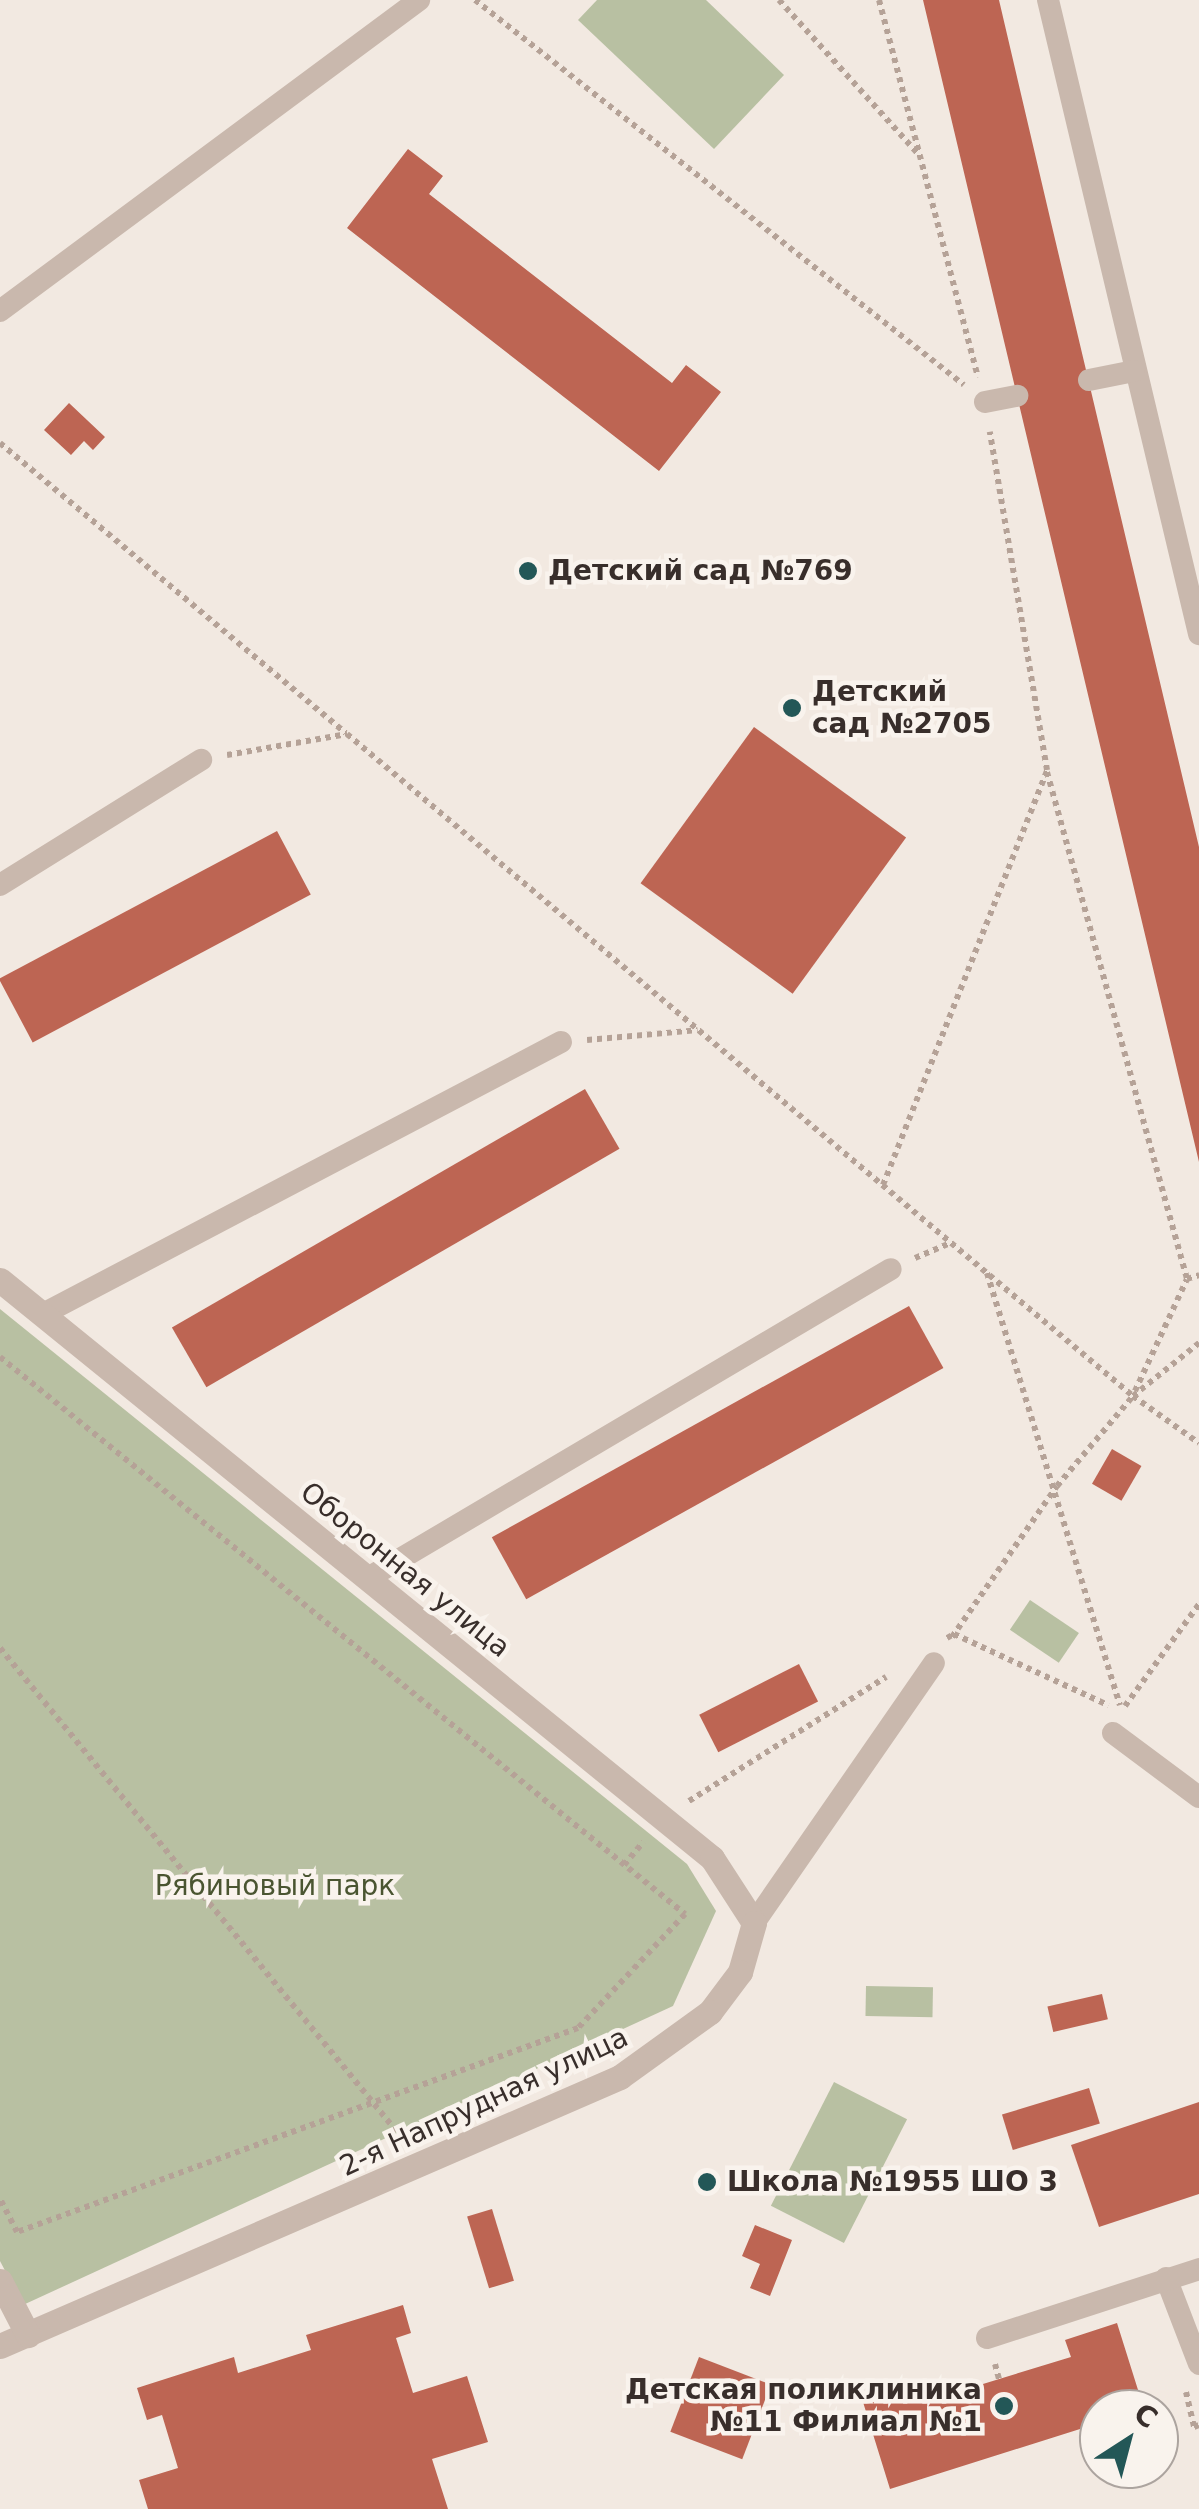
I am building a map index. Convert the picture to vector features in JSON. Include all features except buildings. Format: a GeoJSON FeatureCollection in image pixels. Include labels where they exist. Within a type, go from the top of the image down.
{"type":"FeatureCollection","features":[{"type":"Feature","properties":{"kind":"street","name":"Оборонная улица"},"geometry":{"type":"LineString","coordinates":[[0,1280],[712,1858],[754,1923]]}},
{"type":"Feature","properties":{"kind":"street","name":"2-я Напрудная улица"},"geometry":{"type":"LineString","coordinates":[[0,2346],[426,2165],[620,2077],[668,2047],[710,2012],[740,1972],[754,1923]]}},
{"type":"Feature","properties":{"kind":"street"},"geometry":{"type":"LineString","coordinates":[[0,2281],[28,2335]]}},
{"type":"Feature","properties":{"kind":"lane"},"geometry":{"type":"LineString","coordinates":[[0,311],[420,0]]}},
{"type":"Feature","properties":{"kind":"lane"},"geometry":{"type":"LineString","coordinates":[[1048,0],[1199,634]]}},
{"type":"Feature","properties":{"kind":"lane"},"geometry":{"type":"LineString","coordinates":[[1088,380],[1134,371]]}},
{"type":"Feature","properties":{"kind":"lane"},"geometry":{"type":"LineString","coordinates":[[985,402],[1017,396]]}},
{"type":"Feature","properties":{"kind":"lane"},"geometry":{"type":"LineString","coordinates":[[0,885],[201,760]]}},
{"type":"Feature","properties":{"kind":"lane"},"geometry":{"type":"LineString","coordinates":[[43,1314],[561,1042]]}},
{"type":"Feature","properties":{"kind":"lane"},"geometry":{"type":"LineString","coordinates":[[368,1578],[891,1269]]}},
{"type":"Feature","properties":{"kind":"lane","name":"2-я Напрудная улица"},"geometry":{"type":"LineString","coordinates":[[754,1923],[934,1663]]}},
{"type":"Feature","properties":{"kind":"lane"},"geometry":{"type":"LineString","coordinates":[[1112,1732],[1199,1797]]}},
{"type":"Feature","properties":{"kind":"lane"},"geometry":{"type":"LineString","coordinates":[[987,2338],[1199,2269]]}},
{"type":"Feature","properties":{"kind":"lane"},"geometry":{"type":"LineString","coordinates":[[1166,2278],[1199,2364]]}},
{"type":"Feature","properties":{"kind":"path"},"geometry":{"type":"LineString","coordinates":[[475,0],[985,402]]}},
{"type":"Feature","properties":{"kind":"path"},"geometry":{"type":"LineString","coordinates":[[779,0],[920,157]]}},
{"type":"Feature","properties":{"kind":"path"},"geometry":{"type":"LineString","coordinates":[[879,0],[985,402],[1047,770],[1187,1278],[1133,1396]]}},
{"type":"Feature","properties":{"kind":"path"},"geometry":{"type":"LineString","coordinates":[[0,443],[1133,1396],[1199,1443]]}},
{"type":"Feature","properties":{"kind":"path"},"geometry":{"type":"LineString","coordinates":[[201,760],[346,734]]}},
{"type":"Feature","properties":{"kind":"path"},"geometry":{"type":"LineString","coordinates":[[883,1185],[1047,770]]}},
{"type":"Feature","properties":{"kind":"path"},"geometry":{"type":"LineString","coordinates":[[561,1042],[698,1030]]}},
{"type":"Feature","properties":{"kind":"path"},"geometry":{"type":"LineString","coordinates":[[987,1273],[1058,1486],[1122,1711],[1199,1604]]}},
{"type":"Feature","properties":{"kind":"path"},"geometry":{"type":"LineString","coordinates":[[1187,1278],[1199,1276]]}},
{"type":"Feature","properties":{"kind":"path"},"geometry":{"type":"LineString","coordinates":[[934,1663],[1058,1486],[1133,1396],[1199,1343]]}},
{"type":"Feature","properties":{"kind":"path"},"geometry":{"type":"LineString","coordinates":[[0,1357],[685,1914],[578,2028],[17,2232],[0,2199]]}},
{"type":"Feature","properties":{"kind":"path"},"geometry":{"type":"LineString","coordinates":[[0,1648],[426,2165]]}},
{"type":"Feature","properties":{"kind":"path"},"geometry":{"type":"LineString","coordinates":[[1199,2381],[1183,2394],[1194,2427],[1199,2426]]}},
{"type":"Feature","properties":{"kind":"green space"},"geometry":{"type":"Polygon","coordinates":[[[597,0],[706,0],[784,75],[714,149],[578,20],[597,0]]]}},
{"type":"Feature","properties":{"kind":"green space","name":"Рябиновый парк"},"geometry":{"type":"Polygon","coordinates":[[[0,1309],[687,1864],[716,1911],[673,2006],[23,2305],[0,2261],[0,1309]]]}},
{"type":"Feature","properties":{"kind":"green space"},"geometry":{"type":"Polygon","coordinates":[[[1030,1600],[1079,1633],[1059,1663],[1010,1630],[1030,1600]]]}},
{"type":"Feature","properties":{"kind":"green space"},"geometry":{"type":"Polygon","coordinates":[[[866,1986],[933,1987],[932,2017],[865,2016],[866,1986]]]}},
{"type":"Feature","properties":{"kind":"green space"},"geometry":{"type":"Polygon","coordinates":[[[834,2082],[907,2119],[844,2243],[771,2206],[834,2082]]]}},
{"type":"Feature","properties":{"kind":"place","name":"Детский сад №769"},"geometry":{"type":"Point","coordinates":[528,571]}},
{"type":"Feature","properties":{"kind":"place","name":"Детский сад №2705"},"geometry":{"type":"Point","coordinates":[792,708]}},
{"type":"Feature","properties":{"kind":"place","name":"Школа №1955 ШО 3"},"geometry":{"type":"Point","coordinates":[707,2182]}},
{"type":"Feature","properties":{"kind":"place","name":"Детская поликлиника №11 Филиал №1"},"geometry":{"type":"Point","coordinates":[1004,2406]}}]}
